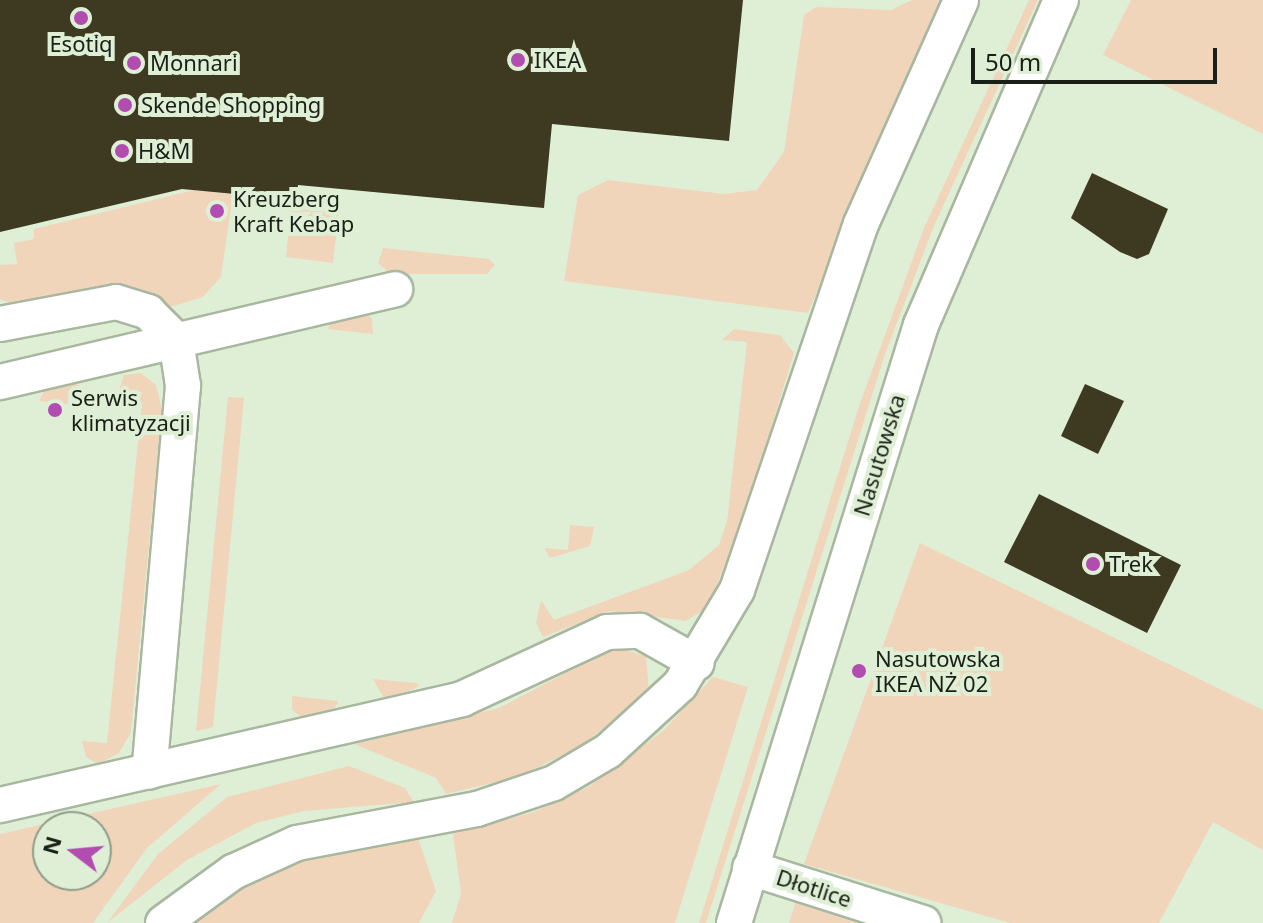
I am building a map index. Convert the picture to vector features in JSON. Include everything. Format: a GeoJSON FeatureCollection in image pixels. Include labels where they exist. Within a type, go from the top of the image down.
{"type":"FeatureCollection","features":[{"type":"Feature","properties":{"kind":"street"},"geometry":{"type":"LineString","coordinates":[[163,923],[233,872],[297,843],[477,809],[554,783],[639,727],[697,663],[737,590],[861,224],[961,0]]}},
{"type":"Feature","properties":{"kind":"street","name":"Nasutowska"},"geometry":{"type":"LineString","coordinates":[[734,923],[921,325],[1061,0]]}},
{"type":"Feature","properties":{"kind":"street"},"geometry":{"type":"LineString","coordinates":[[0,382],[395,289]]}},
{"type":"Feature","properties":{"kind":"street"},"geometry":{"type":"LineString","coordinates":[[0,324],[116,302],[148,312],[176,340],[183,386],[149,772]]}},
{"type":"Feature","properties":{"kind":"street"},"geometry":{"type":"LineString","coordinates":[[0,805],[462,699],[607,632],[640,631],[697,663]]}},
{"type":"Feature","properties":{"kind":"street","name":"Dłotlice"},"geometry":{"type":"LineString","coordinates":[[750,868],[923,923]]}},
{"type":"Feature","properties":{"kind":"shaded area"},"geometry":{"type":"Polygon","coordinates":[[[912,0],[941,0],[808,313],[564,281],[578,195],[608,180],[724,194],[757,190],[784,152],[804,15],[816,7],[891,10],[912,0]]]}},
{"type":"Feature","properties":{"kind":"shaded area"},"geometry":{"type":"Polygon","coordinates":[[[1029,0],[1038,0],[934,226],[885,354],[706,923],[699,923],[859,406],[924,228],[1029,0]]]}},
{"type":"Feature","properties":{"kind":"shaded area"},"geometry":{"type":"Polygon","coordinates":[[[1131,0],[1263,0],[1263,134],[1103,55],[1131,0]]]}},
{"type":"Feature","properties":{"kind":"shaded area"},"geometry":{"type":"Polygon","coordinates":[[[194,190],[233,194],[221,277],[203,297],[167,308],[137,289],[109,285],[14,305],[0,299],[0,265],[17,264],[14,243],[34,239],[34,229],[194,190]]]}},
{"type":"Feature","properties":{"kind":"shaded area"},"geometry":{"type":"Polygon","coordinates":[[[291,208],[339,213],[333,263],[286,257],[291,208]]]}},
{"type":"Feature","properties":{"kind":"shaded area"},"geometry":{"type":"Polygon","coordinates":[[[383,248],[489,259],[495,265],[487,274],[391,274],[378,263],[383,248]]]}},
{"type":"Feature","properties":{"kind":"shaded area"},"geometry":{"type":"Polygon","coordinates":[[[361,313],[372,318],[373,334],[327,329],[333,320],[361,313]]]}},
{"type":"Feature","properties":{"kind":"shaded area"},"geometry":{"type":"Polygon","coordinates":[[[734,329],[780,335],[794,353],[744,517],[708,607],[686,621],[611,611],[543,637],[536,623],[541,600],[554,620],[689,570],[719,545],[727,521],[747,342],[722,340],[734,329]]]}},
{"type":"Feature","properties":{"kind":"shaded area"},"geometry":{"type":"Polygon","coordinates":[[[141,373],[156,385],[162,409],[131,732],[119,753],[98,764],[86,757],[82,741],[107,743],[142,403],[116,400],[124,375],[141,373]]]}},
{"type":"Feature","properties":{"kind":"shaded area"},"geometry":{"type":"Polygon","coordinates":[[[72,382],[84,388],[84,406],[39,401],[45,388],[72,382]]]}},
{"type":"Feature","properties":{"kind":"shaded area"},"geometry":{"type":"Polygon","coordinates":[[[228,397],[244,398],[213,727],[196,731],[228,397]]]}},
{"type":"Feature","properties":{"kind":"shaded area"},"geometry":{"type":"Polygon","coordinates":[[[570,525],[594,527],[590,546],[550,558],[544,548],[568,550],[570,525]]]}},
{"type":"Feature","properties":{"kind":"shaded area"},"geometry":{"type":"Polygon","coordinates":[[[920,543],[1263,710],[1263,850],[1213,822],[1159,923],[1010,923],[804,864],[920,543]]]}},
{"type":"Feature","properties":{"kind":"shaded area"},"geometry":{"type":"Polygon","coordinates":[[[615,647],[646,656],[649,691],[585,743],[522,776],[446,794],[436,778],[354,744],[499,708],[615,647]]]}},
{"type":"Feature","properties":{"kind":"shaded area"},"geometry":{"type":"Polygon","coordinates":[[[713,677],[748,687],[675,923],[452,923],[461,894],[453,834],[534,812],[588,787],[663,731],[713,677]]]}},
{"type":"Feature","properties":{"kind":"shaded area"},"geometry":{"type":"Polygon","coordinates":[[[373,679],[417,683],[418,687],[385,700],[373,679]]]}},
{"type":"Feature","properties":{"kind":"shaded area"},"geometry":{"type":"Polygon","coordinates":[[[292,696],[338,703],[331,712],[303,718],[292,710],[292,696]]]}},
{"type":"Feature","properties":{"kind":"shaded area"},"geometry":{"type":"Polygon","coordinates":[[[349,766],[405,788],[414,802],[304,811],[256,823],[187,860],[107,923],[158,854],[227,797],[349,766]]]}},
{"type":"Feature","properties":{"kind":"shaded area"},"geometry":{"type":"Polygon","coordinates":[[[221,784],[147,848],[93,923],[0,923],[0,834],[32,827],[32,891],[112,891],[112,811],[102,811],[221,784]]]}},
{"type":"Feature","properties":{"kind":"shaded area"},"geometry":{"type":"Polygon","coordinates":[[[418,838],[436,891],[419,923],[191,923],[244,885],[322,853],[418,838]]]}},
{"type":"Feature","properties":{"kind":"shaded area"},"geometry":{"type":"Polygon","coordinates":[[[801,884],[909,923],[789,923],[801,884]]]}},
{"type":"Feature","properties":{"kind":"building"},"geometry":{"type":"Polygon","coordinates":[[[0,0],[743,0],[729,141],[552,124],[544,208],[298,185],[297,200],[182,189],[0,232],[0,0]]]}},
{"type":"Feature","properties":{"kind":"building"},"geometry":{"type":"Polygon","coordinates":[[[1092,173],[1168,209],[1149,254],[1137,259],[1120,252],[1071,218],[1092,173]]]}},
{"type":"Feature","properties":{"kind":"building"},"geometry":{"type":"Polygon","coordinates":[[[1085,384],[1124,401],[1098,454],[1061,436],[1085,384]]]}},
{"type":"Feature","properties":{"kind":"building","name":"Trek"},"geometry":{"type":"Polygon","coordinates":[[[1039,494],[1181,565],[1147,633],[1004,562],[1039,494]]]}},
{"type":"Feature","properties":{"kind":"place","name":"Esotiq"},"geometry":{"type":"Point","coordinates":[81,18]}},
{"type":"Feature","properties":{"kind":"place","name":"IKEA"},"geometry":{"type":"Point","coordinates":[518,60]}},
{"type":"Feature","properties":{"kind":"place","name":"Monnari"},"geometry":{"type":"Point","coordinates":[134,63]}},
{"type":"Feature","properties":{"kind":"place","name":"Skende Shopping"},"geometry":{"type":"Point","coordinates":[125,105]}},
{"type":"Feature","properties":{"kind":"place","name":"H&M"},"geometry":{"type":"Point","coordinates":[122,151]}},
{"type":"Feature","properties":{"kind":"place","name":"Kreuzberg Kraft Kebap"},"geometry":{"type":"Point","coordinates":[217,211]}},
{"type":"Feature","properties":{"kind":"place","name":"Serwis klimatyzacji"},"geometry":{"type":"Point","coordinates":[55,410]}},
{"type":"Feature","properties":{"kind":"place","name":"Trek"},"geometry":{"type":"Point","coordinates":[1093,564]}},
{"type":"Feature","properties":{"kind":"place","name":"Nasutowska IKEA NŻ 02"},"geometry":{"type":"Point","coordinates":[859,671]}}]}
